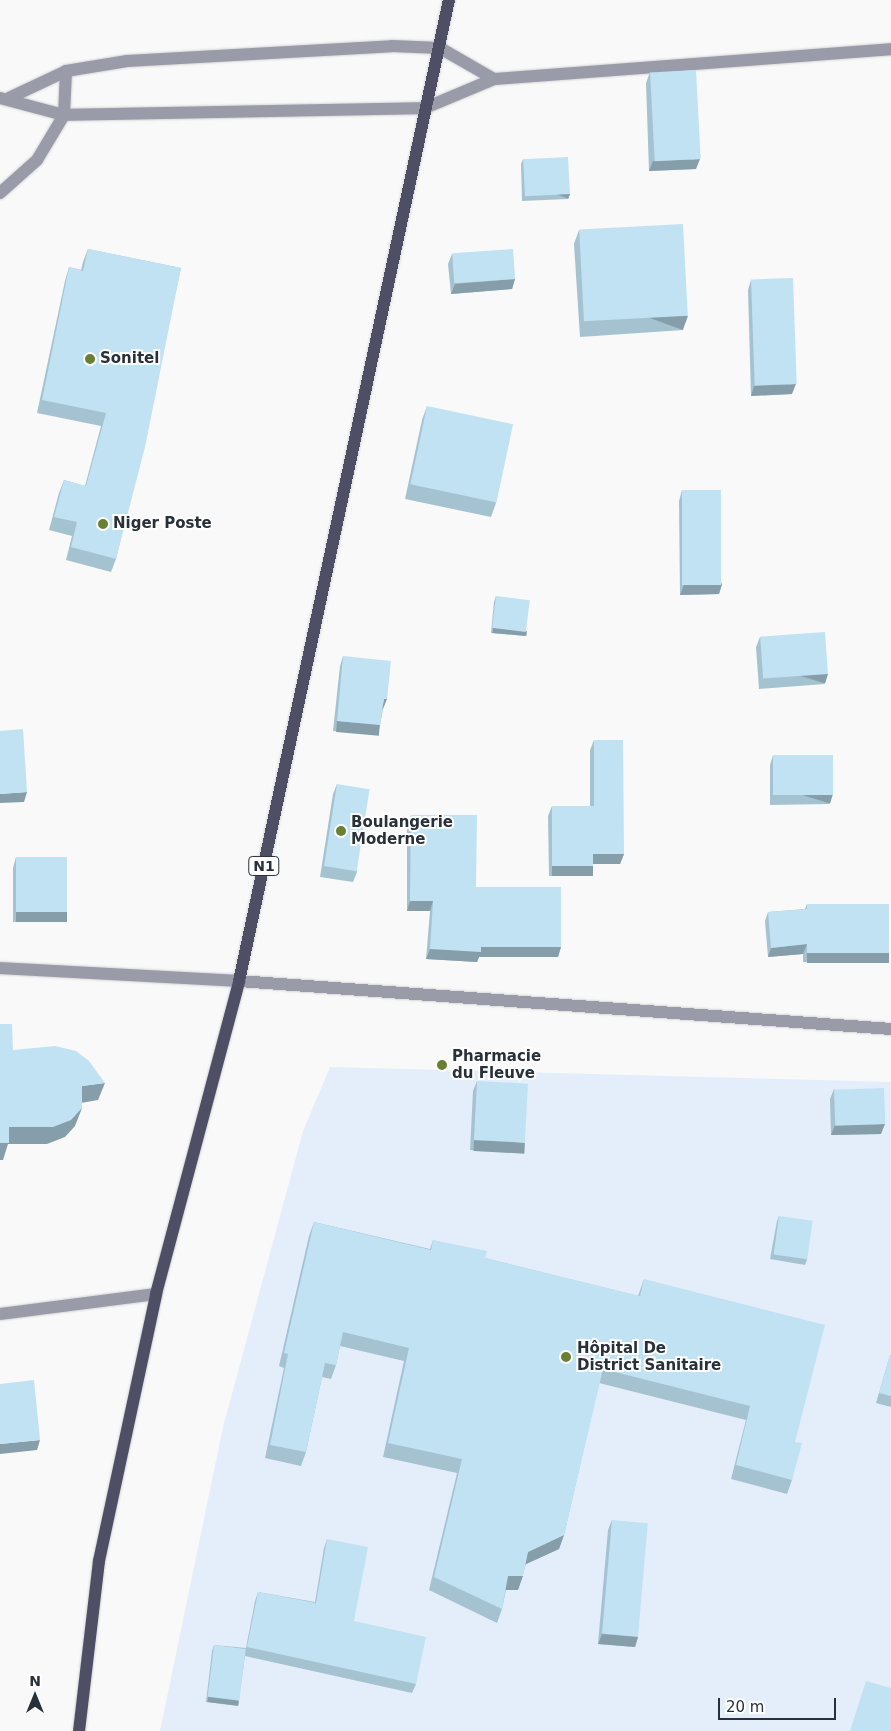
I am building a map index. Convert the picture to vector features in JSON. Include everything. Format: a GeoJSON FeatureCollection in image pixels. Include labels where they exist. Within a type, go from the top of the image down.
{"type":"FeatureCollection","features":[{"type":"Feature","properties":{"kind":"main road","name":"N1"},"geometry":{"type":"LineString","coordinates":[[79,1731],[99,1561],[156,1294],[239,981],[449,0]]}},
{"type":"Feature","properties":{"kind":"street"},"geometry":{"type":"LineString","coordinates":[[4,98],[66,71],[127,61],[392,46],[440,48],[494,79]]}},
{"type":"Feature","properties":{"kind":"street"},"geometry":{"type":"LineString","coordinates":[[4,98],[64,115],[425,108],[494,79],[891,49]]}},
{"type":"Feature","properties":{"kind":"street"},"geometry":{"type":"LineString","coordinates":[[0,193],[37,160],[64,115],[66,71]]}},
{"type":"Feature","properties":{"kind":"street"},"geometry":{"type":"LineString","coordinates":[[0,968],[239,981],[891,1029]]}},
{"type":"Feature","properties":{"kind":"street"},"geometry":{"type":"LineString","coordinates":[[0,1314],[156,1294]]}},
{"type":"Feature","properties":{"kind":"shaded area","name":"Hôpital De District Sanitaire"},"geometry":{"type":"Polygon","coordinates":[[[330,1067],[891,1082],[891,1731],[160,1731],[223,1427],[303,1131],[330,1067]]]}},
{"type":"Feature","properties":{"kind":"building"},"geometry":{"type":"Polygon","coordinates":[[[696,70],[701,159],[655,161],[650,72],[696,70]]]}},
{"type":"Feature","properties":{"kind":"building"},"geometry":{"type":"Polygon","coordinates":[[[568,157],[570,194],[525,196],[523,159],[568,157]]]}},
{"type":"Feature","properties":{"kind":"building"},"geometry":{"type":"Polygon","coordinates":[[[683,224],[688,316],[584,321],[579,229],[683,224]]]}},
{"type":"Feature","properties":{"kind":"building"},"geometry":{"type":"Polygon","coordinates":[[[88,249],[181,268],[145,447],[116,559],[71,547],[77,522],[54,517],[64,480],[86,486],[106,413],[42,400],[69,267],[83,271],[88,249]]]}},
{"type":"Feature","properties":{"kind":"building"},"geometry":{"type":"Polygon","coordinates":[[[513,249],[515,279],[454,283],[452,253],[513,249]]]}},
{"type":"Feature","properties":{"kind":"building"},"geometry":{"type":"Polygon","coordinates":[[[793,278],[797,384],[755,385],[751,279],[793,278]]]}},
{"type":"Feature","properties":{"kind":"building"},"geometry":{"type":"Polygon","coordinates":[[[427,406],[513,424],[496,503],[410,484],[427,406]]]}},
{"type":"Feature","properties":{"kind":"building"},"geometry":{"type":"Polygon","coordinates":[[[682,490],[721,490],[721,585],[682,585],[682,490]]]}},
{"type":"Feature","properties":{"kind":"building"},"geometry":{"type":"Polygon","coordinates":[[[496,596],[530,600],[526,632],[492,628],[496,596]]]}},
{"type":"Feature","properties":{"kind":"building"},"geometry":{"type":"Polygon","coordinates":[[[825,632],[828,674],[763,678],[760,637],[825,632]]]}},
{"type":"Feature","properties":{"kind":"building"},"geometry":{"type":"Polygon","coordinates":[[[343,656],[391,661],[387,699],[384,699],[380,725],[337,721],[343,656]]]}},
{"type":"Feature","properties":{"kind":"building"},"geometry":{"type":"Polygon","coordinates":[[[23,729],[27,792],[0,794],[0,731],[23,729]]]}},
{"type":"Feature","properties":{"kind":"building"},"geometry":{"type":"Polygon","coordinates":[[[594,740],[623,740],[624,854],[593,854],[593,866],[552,866],[552,806],[594,806],[594,740]]]}},
{"type":"Feature","properties":{"kind":"building"},"geometry":{"type":"Polygon","coordinates":[[[773,755],[833,755],[833,795],[773,795],[773,755]]]}},
{"type":"Feature","properties":{"kind":"building"},"geometry":{"type":"Polygon","coordinates":[[[337,784],[370,789],[357,871],[324,866],[337,784]]]}},
{"type":"Feature","properties":{"kind":"building"},"geometry":{"type":"Polygon","coordinates":[[[411,815],[477,815],[476,887],[561,887],[561,947],[481,947],[481,952],[430,949],[433,901],[410,901],[411,815]]]}},
{"type":"Feature","properties":{"kind":"building"},"geometry":{"type":"Polygon","coordinates":[[[16,857],[67,857],[67,912],[16,912],[16,857]]]}},
{"type":"Feature","properties":{"kind":"building"},"geometry":{"type":"Polygon","coordinates":[[[807,904],[889,904],[889,953],[807,953],[807,944],[771,948],[768,912],[807,909],[807,904]]]}},
{"type":"Feature","properties":{"kind":"building"},"geometry":{"type":"Polygon","coordinates":[[[0,1024],[12,1024],[13,1050],[55,1046],[76,1051],[89,1061],[105,1083],[82,1086],[82,1108],[71,1120],[53,1127],[9,1127],[9,1143],[0,1143],[0,1024]]]}},
{"type":"Feature","properties":{"kind":"building"},"geometry":{"type":"Polygon","coordinates":[[[477,1081],[528,1084],[525,1143],[474,1140],[477,1081]]]}},
{"type":"Feature","properties":{"kind":"building"},"geometry":{"type":"Polygon","coordinates":[[[884,1088],[885,1124],[835,1126],[834,1090],[884,1088]]]}},
{"type":"Feature","properties":{"kind":"building"},"geometry":{"type":"Polygon","coordinates":[[[779,1216],[813,1221],[807,1259],[774,1255],[779,1216]]]}},
{"type":"Feature","properties":{"kind":"building"},"geometry":{"type":"Polygon","coordinates":[[[314,1222],[431,1250],[433,1240],[487,1251],[485,1258],[640,1296],[644,1279],[825,1325],[795,1442],[802,1443],[792,1480],[736,1465],[750,1406],[603,1369],[564,1535],[528,1552],[523,1576],[508,1576],[502,1609],[434,1577],[462,1459],[388,1443],[409,1348],[343,1332],[336,1365],[325,1363],[306,1452],[270,1445],[288,1354],[284,1353],[314,1222]]]}},
{"type":"Feature","properties":{"kind":"building"},"geometry":{"type":"Polygon","coordinates":[[[891,1355],[891,1396],[879,1393],[891,1355]]]}},
{"type":"Feature","properties":{"kind":"building"},"geometry":{"type":"Polygon","coordinates":[[[34,1380],[40,1440],[0,1444],[0,1384],[34,1380]]]}},
{"type":"Feature","properties":{"kind":"building"},"geometry":{"type":"Polygon","coordinates":[[[612,1520],[648,1523],[638,1637],[602,1634],[612,1520]]]}},
{"type":"Feature","properties":{"kind":"building"},"geometry":{"type":"Polygon","coordinates":[[[327,1539],[368,1547],[354,1621],[426,1637],[416,1684],[247,1647],[258,1592],[316,1603],[327,1539]]]}},
{"type":"Feature","properties":{"kind":"building"},"geometry":{"type":"Polygon","coordinates":[[[214,1645],[246,1649],[239,1701],[208,1697],[214,1645]]]}},
{"type":"Feature","properties":{"kind":"building"},"geometry":{"type":"Polygon","coordinates":[[[866,1681],[891,1688],[891,1731],[850,1731],[866,1681]]]}},
{"type":"Feature","properties":{"kind":"place","name":"Sonitel"},"geometry":{"type":"Point","coordinates":[90,359]}},
{"type":"Feature","properties":{"kind":"place","name":"Niger Poste"},"geometry":{"type":"Point","coordinates":[103,524]}},
{"type":"Feature","properties":{"kind":"place","name":"Boulangerie Moderne"},"geometry":{"type":"Point","coordinates":[341,831]}},
{"type":"Feature","properties":{"kind":"place","name":"Pharmacie du Fleuve"},"geometry":{"type":"Point","coordinates":[442,1065]}},
{"type":"Feature","properties":{"kind":"place","name":"Hôpital De District Sanitaire"},"geometry":{"type":"Point","coordinates":[566,1357]}}]}
